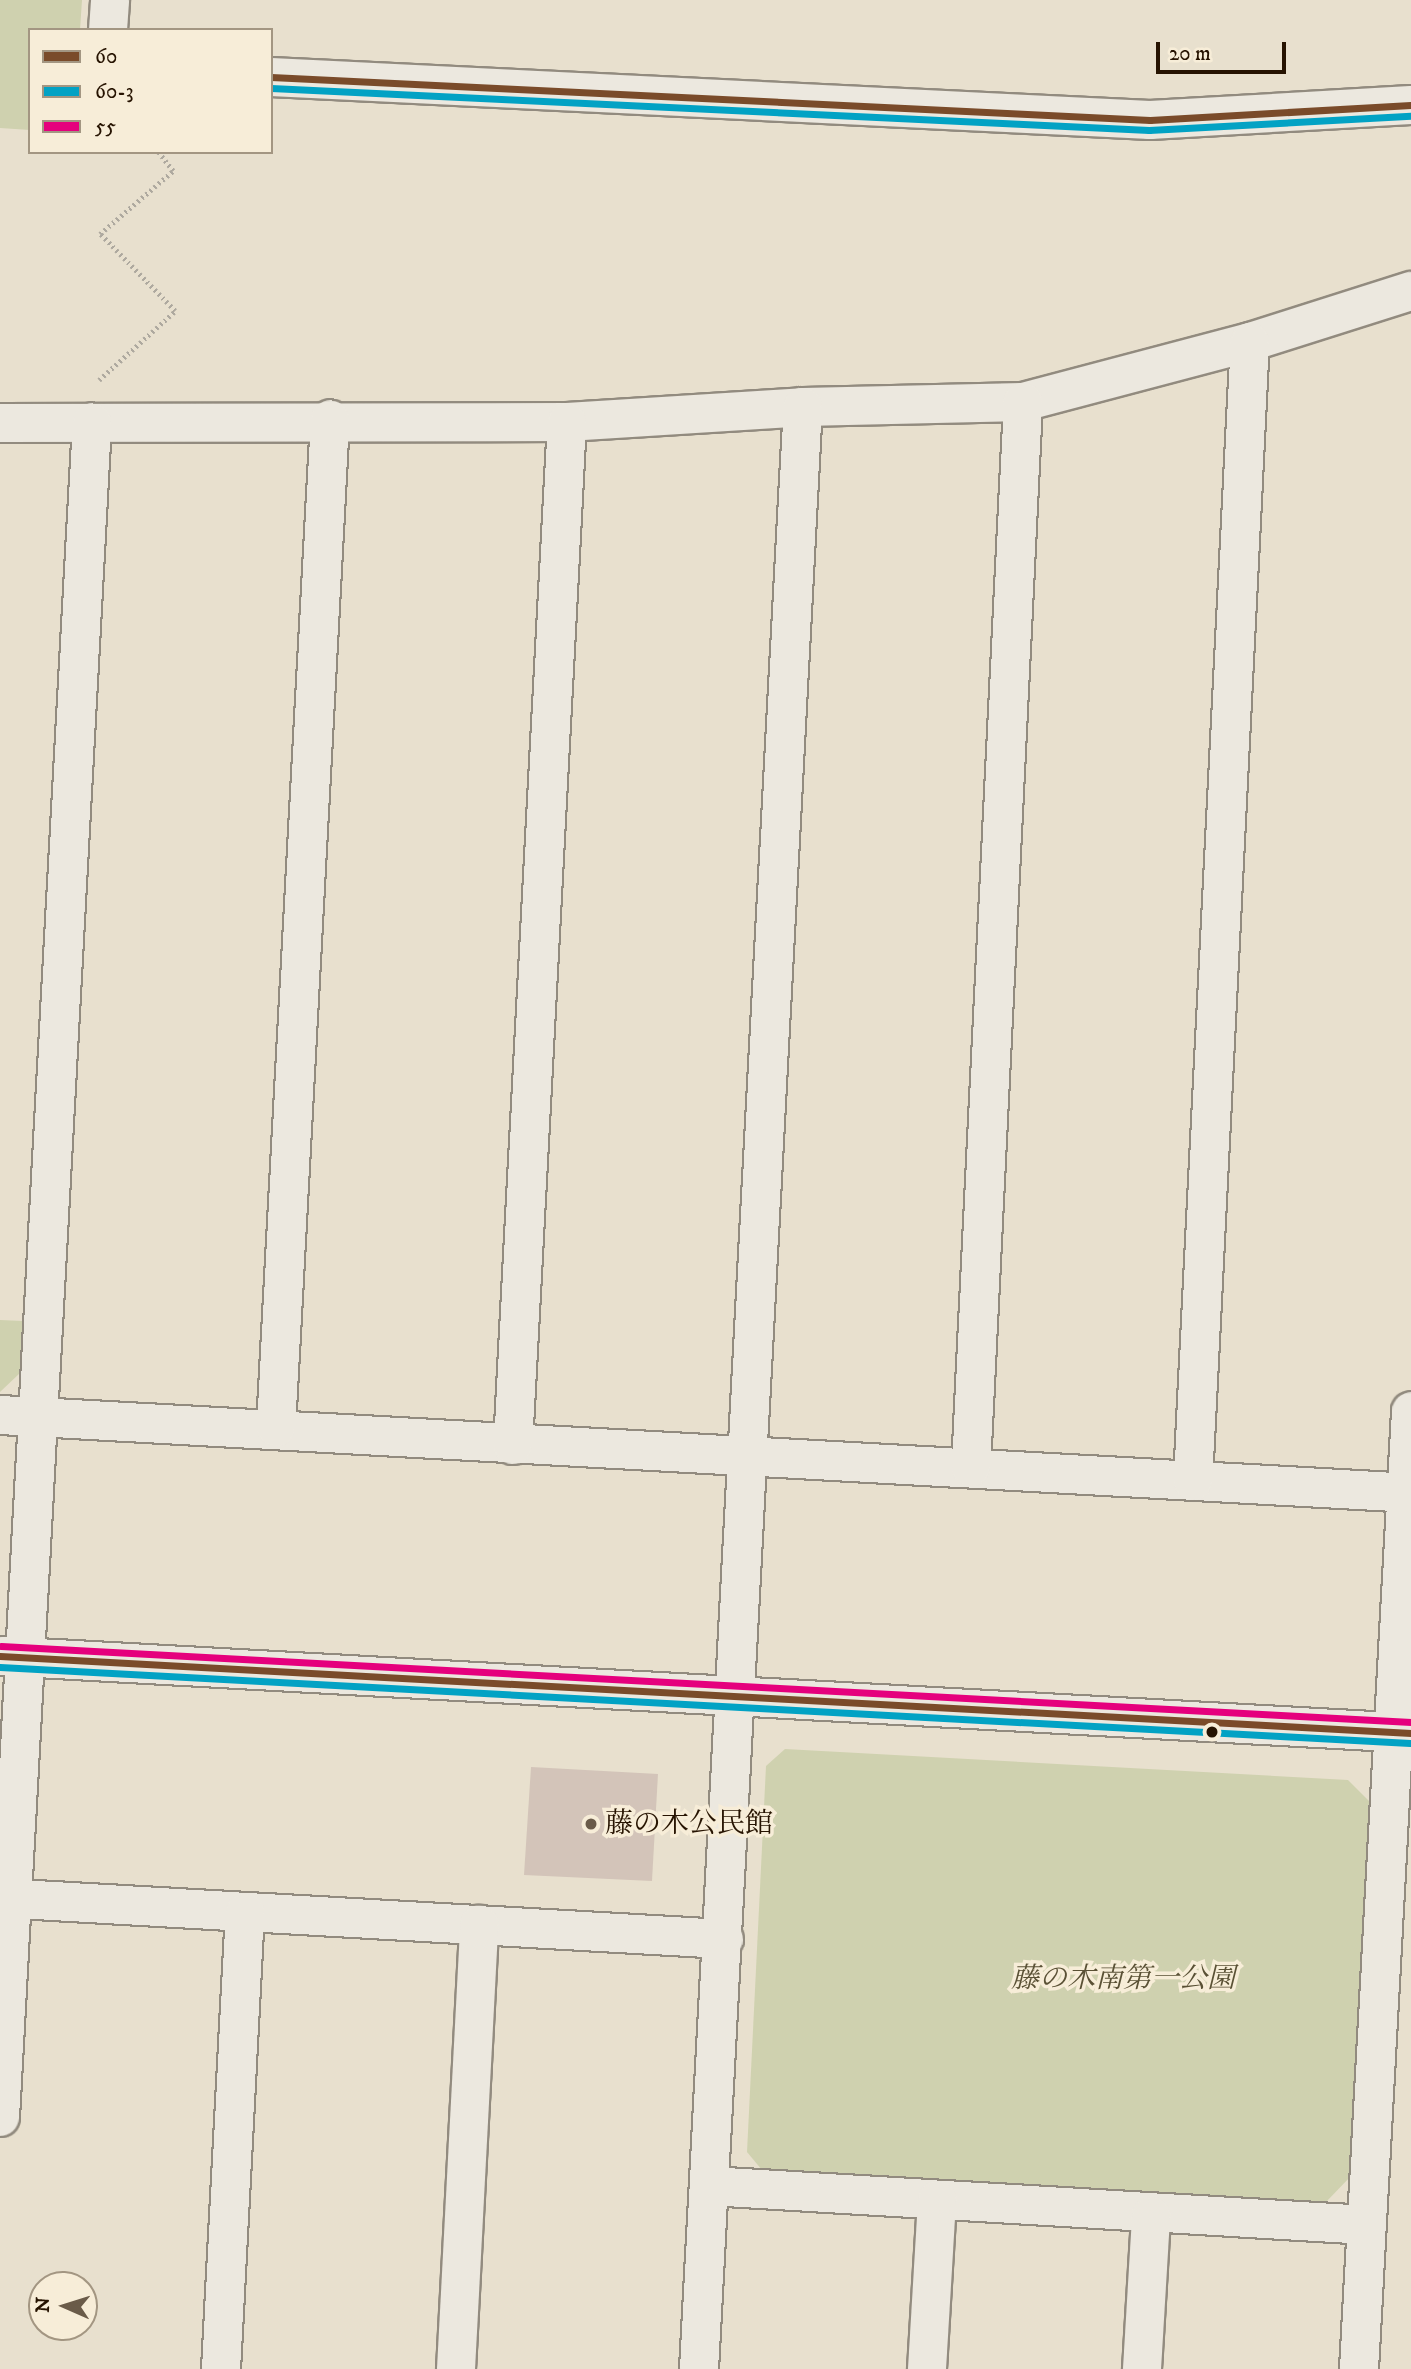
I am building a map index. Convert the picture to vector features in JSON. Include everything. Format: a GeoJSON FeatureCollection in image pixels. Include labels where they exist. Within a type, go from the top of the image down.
{"type":"FeatureCollection","features":[{"type":"Feature","properties":{"kind":"street"},"geometry":{"type":"LineString","coordinates":[[108,28],[110,0]]}},
{"type":"Feature","properties":{"kind":"street"},"geometry":{"type":"LineString","coordinates":[[273,77],[1150,120],[1411,105]]}},
{"type":"Feature","properties":{"kind":"street"},"geometry":{"type":"LineString","coordinates":[[0,423],[330,419],[567,422],[803,407],[1023,402],[1250,342],[1411,290]]}},
{"type":"Feature","properties":{"kind":"street"},"geometry":{"type":"LineString","coordinates":[[1193,1481],[1250,342]]}},
{"type":"Feature","properties":{"kind":"street"},"geometry":{"type":"LineString","coordinates":[[971,1467],[1023,402]]}},
{"type":"Feature","properties":{"kind":"street"},"geometry":{"type":"LineString","coordinates":[[699,2369],[751,1460],[803,407]]}},
{"type":"Feature","properties":{"kind":"street"},"geometry":{"type":"LineString","coordinates":[[276,1427],[330,419]]}},
{"type":"Feature","properties":{"kind":"street"},"geometry":{"type":"LineString","coordinates":[[0,2117],[13,1657],[38,1417],[92,422]]}},
{"type":"Feature","properties":{"kind":"street"},"geometry":{"type":"LineString","coordinates":[[513,1445],[567,422]]}},
{"type":"Feature","properties":{"kind":"street"},"geometry":{"type":"LineString","coordinates":[[1359,2369],[1367,2225],[1397,1986],[1411,1410]]}},
{"type":"Feature","properties":{"kind":"street"},"geometry":{"type":"LineString","coordinates":[[0,1415],[276,1427],[751,1460],[971,1467],[1409,1493]]}},
{"type":"Feature","properties":{"kind":"street"},"geometry":{"type":"LineString","coordinates":[[13,1657],[1403,1732]]}},
{"type":"Feature","properties":{"kind":"street"},"geometry":{"type":"LineString","coordinates":[[6,1898],[724,1938]]}},
{"type":"Feature","properties":{"kind":"street"},"geometry":{"type":"LineString","coordinates":[[221,2369],[246,1913]]}},
{"type":"Feature","properties":{"kind":"street"},"geometry":{"type":"LineString","coordinates":[[456,2369],[479,1925]]}},
{"type":"Feature","properties":{"kind":"street"},"geometry":{"type":"LineString","coordinates":[[709,2186],[1151,2216],[1367,2225]]}},
{"type":"Feature","properties":{"kind":"street"},"geometry":{"type":"LineString","coordinates":[[928,2369],[937,2200]]}},
{"type":"Feature","properties":{"kind":"street"},"geometry":{"type":"LineString","coordinates":[[1142,2369],[1151,2216]]}},
{"type":"Feature","properties":{"kind":"path"},"geometry":{"type":"LineString","coordinates":[[108,383],[96,379],[175,311],[100,234],[173,171],[160,154]]}},
{"type":"Feature","properties":{"kind":"green space"},"geometry":{"type":"Polygon","coordinates":[[[0,0],[82,0],[80,28],[28,28],[28,130],[0,128],[0,0]]]}},
{"type":"Feature","properties":{"kind":"green space"},"geometry":{"type":"Polygon","coordinates":[[[0,1320],[23,1321],[20,1373],[0,1392],[0,1320]]]}},
{"type":"Feature","properties":{"kind":"green space","name":"藤の木南第一公園"},"geometry":{"type":"Polygon","coordinates":[[[785,1749],[1348,1780],[1371,1803],[1352,2175],[1326,2202],[762,2170],[747,2152],[766,1766],[785,1749]]]}},
{"type":"Feature","properties":{"kind":"building","name":"藤の木公民館"},"geometry":{"type":"Polygon","coordinates":[[[531,1767],[658,1774],[652,1881],[524,1875],[531,1767]]]}},
{"type":"Feature","properties":{"kind":"transit line","name":"60"},"geometry":{"type":"LineString","coordinates":[[273,77],[1150,120],[1411,105]]}},
{"type":"Feature","properties":{"kind":"transit line","name":"60-3"},"geometry":{"type":"LineString","coordinates":[[273,88],[1149,130],[1411,116]]}},
{"type":"Feature","properties":{"kind":"transit line","name":"55"},"geometry":{"type":"LineString","coordinates":[[1,1646],[1411,1722]]}},
{"type":"Feature","properties":{"kind":"transit line","name":"60"},"geometry":{"type":"LineString","coordinates":[[0,1656],[1411,1733]]}},
{"type":"Feature","properties":{"kind":"transit line","name":"60-3"},"geometry":{"type":"LineString","coordinates":[[0,1667],[1410,1743]]}},
{"type":"Feature","properties":{"kind":"place","name":"藤の木公民館"},"geometry":{"type":"Point","coordinates":[591,1824]}}]}
